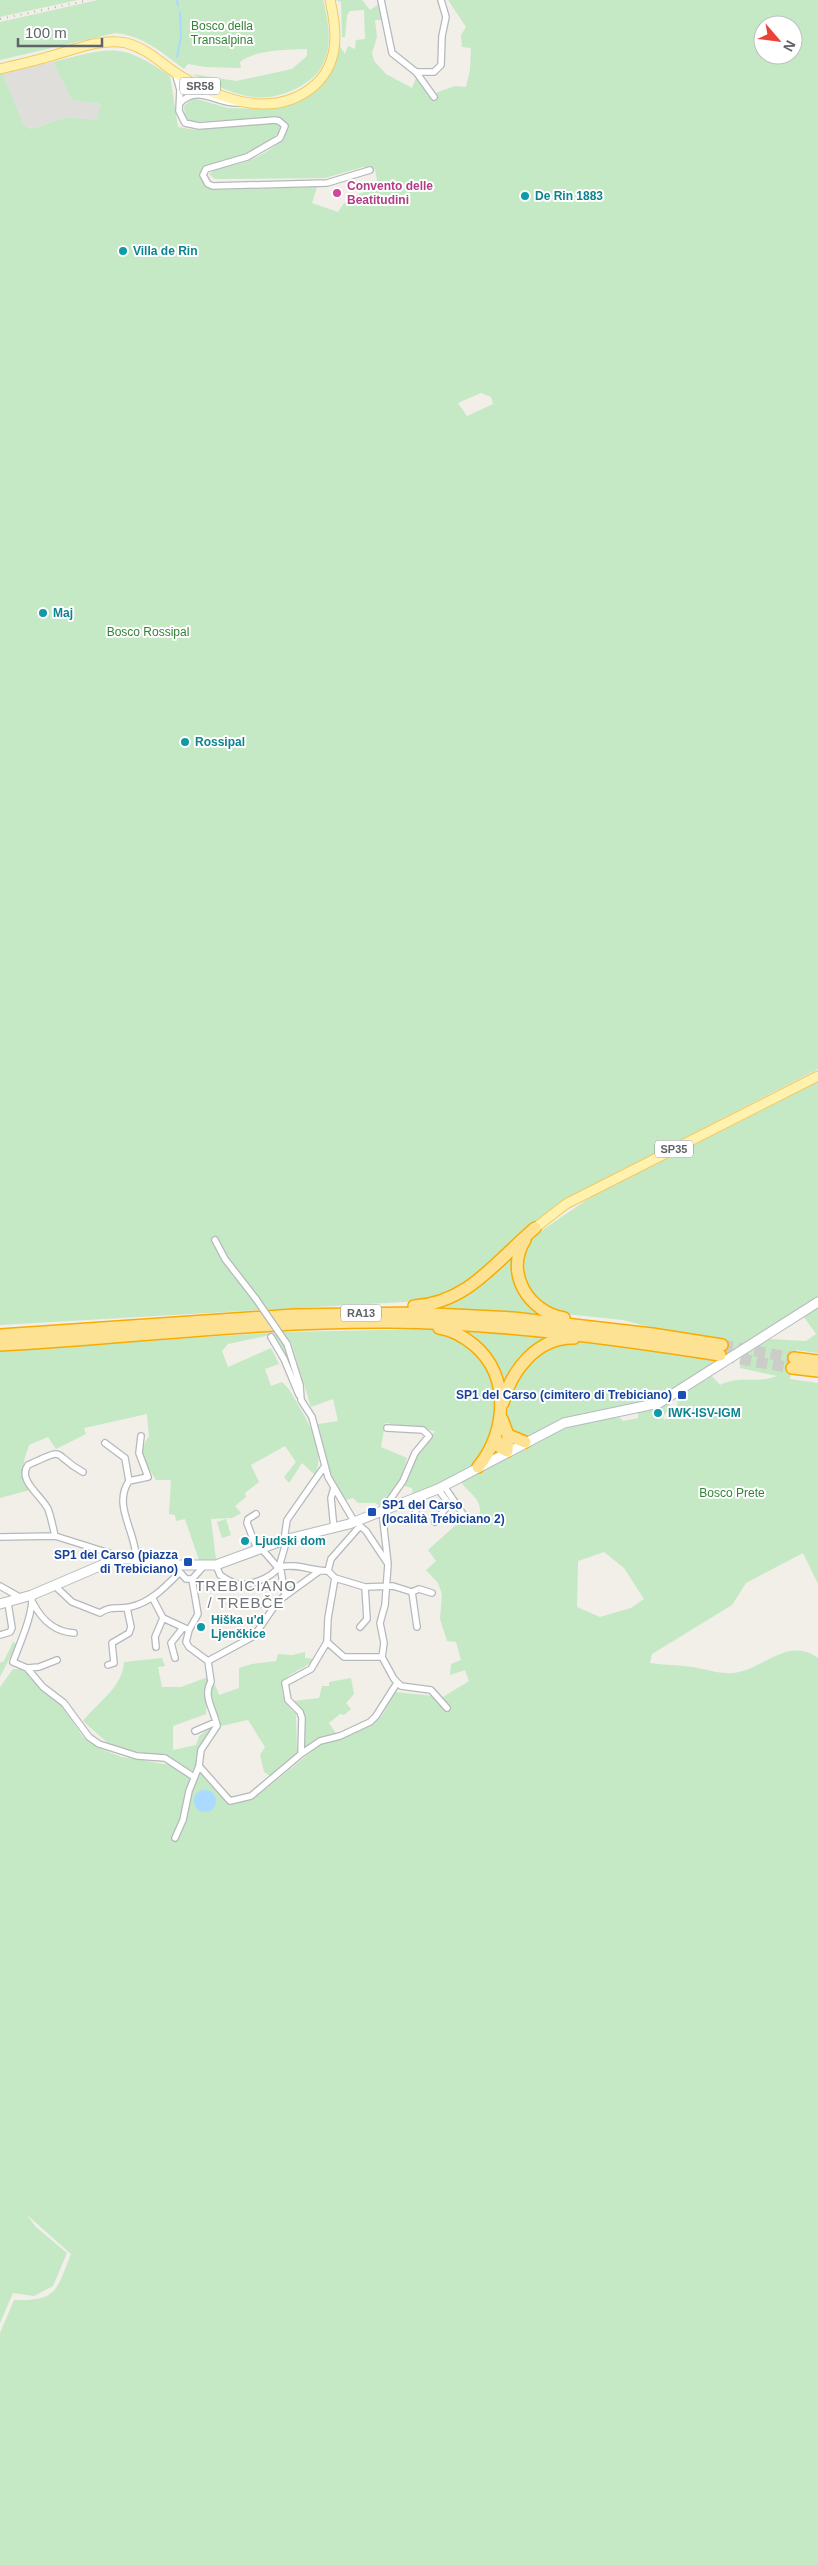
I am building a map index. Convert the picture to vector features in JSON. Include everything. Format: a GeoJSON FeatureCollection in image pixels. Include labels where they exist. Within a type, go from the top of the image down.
{"type":"FeatureCollection","features":[{"type":"Feature","properties":{"kind":"highway"},"geometry":{"type":"LineString","coordinates":[[294,1315],[439,1303],[455,1296],[479,1281],[535,1228]]}},
{"type":"Feature","properties":{"kind":"highway"},"geometry":{"type":"LineString","coordinates":[[535,1228],[520,1250],[517,1268],[522,1288],[533,1303],[561,1318],[618,1326],[652,1339]]}},
{"type":"Feature","properties":{"kind":"highway","name":"RA13"},"geometry":{"type":"LineString","coordinates":[[0,1335],[294,1315],[444,1313],[513,1318],[721,1350]]}},
{"type":"Feature","properties":{"kind":"highway","name":"RA13"},"geometry":{"type":"LineString","coordinates":[[0,1345],[345,1322],[425,1322],[652,1339]]}},
{"type":"Feature","properties":{"kind":"highway"},"geometry":{"type":"LineString","coordinates":[[263,1327],[372,1325],[447,1329],[470,1342],[490,1364],[500,1394],[503,1425],[502,1436],[507,1452]]}},
{"type":"Feature","properties":{"kind":"highway"},"geometry":{"type":"LineString","coordinates":[[501,1413],[509,1385],[520,1366],[536,1351],[549,1343],[571,1338],[619,1344],[652,1339]]}},
{"type":"Feature","properties":{"kind":"highway"},"geometry":{"type":"LineString","coordinates":[[818,1361],[793,1363],[818,1371]]}},
{"type":"Feature","properties":{"kind":"highway"},"geometry":{"type":"LineString","coordinates":[[502,1436],[525,1442]]}},
{"type":"Feature","properties":{"kind":"highway"},"geometry":{"type":"LineString","coordinates":[[478,1467],[502,1436]]}},
{"type":"Feature","properties":{"kind":"main road","name":"SR58"},"geometry":{"type":"LineString","coordinates":[[0,69],[116,42],[142,49],[174,72],[194,83],[243,103],[271,104],[286,102],[298,97],[319,81],[329,67],[335,49],[336,29],[330,0]]}},
{"type":"Feature","properties":{"kind":"main road","name":"SP35"},"geometry":{"type":"LineString","coordinates":[[535,1228],[566,1204],[818,1076]]}},
{"type":"Feature","properties":{"kind":"main road"},"geometry":{"type":"LineString","coordinates":[[4,1603],[21,1598],[32,1599],[54,1585],[104,1564],[131,1559],[178,1569],[216,1565],[285,1539],[357,1524],[382,1511],[441,1488],[525,1442],[571,1421],[659,1403],[818,1302]]}},
{"type":"Feature","properties":{"kind":"street"},"geometry":{"type":"LineString","coordinates":[[381,0],[392,53],[416,72],[434,97]]}},
{"type":"Feature","properties":{"kind":"street"},"geometry":{"type":"LineString","coordinates":[[416,72],[434,72],[441,65],[442,36],[446,17],[441,0]]}},
{"type":"Feature","properties":{"kind":"street"},"geometry":{"type":"LineString","coordinates":[[174,72],[180,90],[181,118],[192,126],[274,120],[279,121],[285,126],[280,138],[247,157],[206,169],[203,175],[205,180],[214,186],[327,183],[370,170]]}},
{"type":"Feature","properties":{"kind":"street"},"geometry":{"type":"LineString","coordinates":[[180,104],[191,94],[199,94],[229,104],[243,103]]}},
{"type":"Feature","properties":{"kind":"street"},"geometry":{"type":"LineString","coordinates":[[215,1240],[225,1259],[256,1298],[287,1344],[300,1385],[301,1400]]}},
{"type":"Feature","properties":{"kind":"street"},"geometry":{"type":"LineString","coordinates":[[271,1337],[284,1359],[301,1400],[312,1417],[324,1467],[334,1488],[357,1524],[388,1564]]}},
{"type":"Feature","properties":{"kind":"street"},"geometry":{"type":"LineString","coordinates":[[387,1428],[423,1430],[429,1436],[415,1453],[403,1481],[382,1511],[388,1564],[386,1605],[380,1623],[384,1643],[382,1657],[396,1683],[408,1688],[431,1690],[447,1708]]}},
{"type":"Feature","properties":{"kind":"street"},"geometry":{"type":"LineString","coordinates":[[129,1481],[148,1477],[139,1453],[141,1436]]}},
{"type":"Feature","properties":{"kind":"street"},"geometry":{"type":"LineString","coordinates":[[0,1537],[55,1536],[131,1559],[135,1546],[123,1504],[129,1481],[125,1458],[105,1443]]}},
{"type":"Feature","properties":{"kind":"street"},"geometry":{"type":"LineString","coordinates":[[55,1536],[48,1508],[25,1478],[25,1468],[53,1453],[60,1454],[83,1472]]}},
{"type":"Feature","properties":{"kind":"street"},"geometry":{"type":"LineString","coordinates":[[285,1596],[279,1567],[287,1520],[324,1467]]}},
{"type":"Feature","properties":{"kind":"street"},"geometry":{"type":"LineString","coordinates":[[334,1488],[331,1498],[334,1529]]}},
{"type":"Feature","properties":{"kind":"street"},"geometry":{"type":"LineString","coordinates":[[441,1488],[465,1517]]}},
{"type":"Feature","properties":{"kind":"street"},"geometry":{"type":"LineString","coordinates":[[435,1522],[449,1504],[441,1488]]}},
{"type":"Feature","properties":{"kind":"street"},"geometry":{"type":"LineString","coordinates":[[415,1520],[417,1498]]}},
{"type":"Feature","properties":{"kind":"street"},"geometry":{"type":"LineString","coordinates":[[256,1514],[248,1519],[247,1523],[258,1548],[279,1567],[294,1566],[318,1572],[328,1571]]}},
{"type":"Feature","properties":{"kind":"street"},"geometry":{"type":"LineString","coordinates":[[328,1571],[331,1559],[357,1524]]}},
{"type":"Feature","properties":{"kind":"street"},"geometry":{"type":"LineString","coordinates":[[103,1550],[104,1564]]}},
{"type":"Feature","properties":{"kind":"street"},"geometry":{"type":"LineString","coordinates":[[216,1565],[220,1575],[238,1584],[264,1578],[274,1573],[279,1567]]}},
{"type":"Feature","properties":{"kind":"street"},"geometry":{"type":"LineString","coordinates":[[192,1579],[204,1566]]}},
{"type":"Feature","properties":{"kind":"street"},"geometry":{"type":"LineString","coordinates":[[54,1585],[72,1602],[100,1613],[107,1608],[127,1608],[152,1597],[178,1569],[186,1578],[192,1579]]}},
{"type":"Feature","properties":{"kind":"street"},"geometry":{"type":"LineString","coordinates":[[328,1571],[335,1578],[365,1587],[393,1586],[412,1592],[419,1589],[432,1593]]}},
{"type":"Feature","properties":{"kind":"street"},"geometry":{"type":"LineString","coordinates":[[208,1662],[254,1636],[278,1601],[318,1572]]}},
{"type":"Feature","properties":{"kind":"street"},"geometry":{"type":"LineString","coordinates":[[301,1754],[302,1718],[300,1712],[288,1700],[285,1683],[311,1669],[327,1642],[328,1618],[335,1578]]}},
{"type":"Feature","properties":{"kind":"street"},"geometry":{"type":"LineString","coordinates":[[175,1658],[171,1643],[198,1614],[192,1579]]}},
{"type":"Feature","properties":{"kind":"street"},"geometry":{"type":"LineString","coordinates":[[0,1586],[21,1598]]}},
{"type":"Feature","properties":{"kind":"street"},"geometry":{"type":"LineString","coordinates":[[360,1627],[367,1619],[365,1587]]}},
{"type":"Feature","properties":{"kind":"street"},"geometry":{"type":"LineString","coordinates":[[412,1592],[418,1627]]}},
{"type":"Feature","properties":{"kind":"street"},"geometry":{"type":"LineString","coordinates":[[152,1597],[163,1618],[186,1629]]}},
{"type":"Feature","properties":{"kind":"street"},"geometry":{"type":"LineString","coordinates":[[32,1599],[38,1615],[56,1630],[74,1634]]}},
{"type":"Feature","properties":{"kind":"street"},"geometry":{"type":"LineString","coordinates":[[32,1599],[13,1662],[27,1668],[43,1687],[64,1703],[89,1737],[99,1744],[137,1756],[165,1758],[194,1777]]}},
{"type":"Feature","properties":{"kind":"street"},"geometry":{"type":"LineString","coordinates":[[248,1606],[278,1601]]}},
{"type":"Feature","properties":{"kind":"street"},"geometry":{"type":"LineString","coordinates":[[0,1635],[10,1632],[12,1628],[4,1603]]}},
{"type":"Feature","properties":{"kind":"street"},"geometry":{"type":"LineString","coordinates":[[108,1665],[114,1663],[112,1643],[130,1633],[130,1620],[127,1608]]}},
{"type":"Feature","properties":{"kind":"street"},"geometry":{"type":"LineString","coordinates":[[156,1647],[155,1637],[163,1618]]}},
{"type":"Feature","properties":{"kind":"street"},"geometry":{"type":"LineString","coordinates":[[175,1838],[183,1820],[194,1777],[199,1766],[201,1750],[215,1730],[216,1722],[208,1696],[208,1687],[211,1682],[208,1662],[187,1645],[186,1629]]}},
{"type":"Feature","properties":{"kind":"street"},"geometry":{"type":"LineString","coordinates":[[327,1642],[344,1657],[382,1657]]}},
{"type":"Feature","properties":{"kind":"street"},"geometry":{"type":"LineString","coordinates":[[27,1668],[39,1667],[57,1660]]}},
{"type":"Feature","properties":{"kind":"street"},"geometry":{"type":"LineString","coordinates":[[199,1766],[230,1801],[251,1796],[301,1754],[320,1741],[340,1736],[370,1722],[376,1716],[396,1683]]}},
{"type":"Feature","properties":{"kind":"street"},"geometry":{"type":"LineString","coordinates":[[195,1731],[216,1722]]}},
{"type":"Feature","properties":{"kind":"shaded area"},"geometry":{"type":"Polygon","coordinates":[[[53,62],[72,100],[101,104],[96,120],[67,117],[31,129],[24,125],[2,72],[53,62]]]}},
{"type":"Feature","properties":{"kind":"green space"},"geometry":{"type":"Polygon","coordinates":[[[0,0],[78,0],[0,17],[0,0]]]}},
{"type":"Feature","properties":{"kind":"green space","name":"Bosco della Transalpina"},"geometry":{"type":"Polygon","coordinates":[[[98,0],[323,0],[329,40],[327,52],[324,63],[308,82],[285,93],[265,97],[238,94],[192,74],[236,81],[292,69],[307,56],[307,49],[263,52],[240,62],[241,68],[206,67],[188,64],[184,69],[143,41],[125,34],[115,33],[0,60],[0,22],[98,0]]]}},
{"type":"Feature","properties":{"kind":"green space","name":"Bosco Rossipal"},"geometry":{"type":"Polygon","coordinates":[[[336,0],[362,0],[370,10],[380,3],[382,20],[375,20],[377,37],[372,53],[374,61],[386,74],[412,88],[417,76],[430,95],[455,86],[466,87],[470,70],[471,48],[462,47],[461,35],[466,27],[448,0],[818,0],[818,1069],[577,1193],[547,1213],[483,1272],[456,1291],[420,1301],[0,1325],[0,73],[2,72],[24,125],[31,129],[67,117],[96,120],[101,104],[72,100],[53,62],[101,51],[126,52],[153,65],[170,76],[178,127],[195,130],[277,123],[282,125],[279,134],[242,156],[208,165],[201,176],[206,185],[218,190],[317,187],[312,203],[338,212],[353,197],[373,186],[377,180],[375,169],[363,167],[325,178],[215,179],[209,174],[224,167],[250,160],[275,146],[284,136],[287,130],[287,123],[278,117],[192,122],[185,117],[184,106],[193,98],[228,108],[271,109],[297,103],[328,76],[339,45],[345,54],[348,46],[355,49],[356,40],[365,39],[364,10],[350,11],[347,15],[345,37],[342,37],[341,2],[336,0]],[[481,393],[458,403],[467,416],[493,404],[491,397],[481,393]]]}},
{"type":"Feature","properties":{"kind":"green space"},"geometry":{"type":"Polygon","coordinates":[[[818,1082],[818,1298],[662,1399],[525,1438],[513,1435],[506,1421],[512,1387],[533,1357],[556,1344],[577,1341],[635,1348],[722,1340],[653,1328],[623,1320],[566,1314],[545,1304],[532,1292],[525,1276],[524,1256],[530,1240],[594,1195],[818,1082]]]}},
{"type":"Feature","properties":{"kind":"green space"},"geometry":{"type":"Polygon","coordinates":[[[517,1250],[513,1269],[515,1278],[519,1286],[545,1315],[437,1307],[471,1291],[517,1250]]]}},
{"type":"Feature","properties":{"kind":"green space","name":"Bosco Prete"},"geometry":{"type":"Polygon","coordinates":[[[818,1308],[818,1353],[796,1350],[790,1379],[818,1383],[818,1584],[803,1553],[746,1583],[732,1605],[652,1654],[650,1663],[733,1673],[749,1669],[778,1655],[798,1650],[808,1652],[818,1658],[818,2565],[0,2565],[0,2333],[14,2300],[28,2300],[47,2296],[58,2285],[71,2254],[26,2214],[36,2227],[67,2253],[53,2286],[34,2296],[13,2293],[0,2323],[0,1687],[13,1669],[20,1669],[28,1673],[41,1689],[61,1705],[83,1737],[101,1749],[122,1757],[170,1765],[189,1777],[202,1773],[230,1803],[252,1800],[321,1744],[361,1730],[381,1717],[395,1692],[443,1697],[469,1681],[465,1670],[450,1675],[451,1664],[461,1660],[456,1642],[447,1641],[440,1619],[442,1594],[438,1583],[426,1570],[436,1561],[428,1550],[458,1523],[469,1523],[479,1517],[478,1501],[460,1481],[555,1432],[583,1423],[619,1417],[623,1421],[638,1418],[638,1412],[669,1403],[670,1407],[663,1417],[664,1420],[676,1414],[678,1399],[681,1395],[712,1376],[720,1385],[734,1380],[762,1379],[777,1376],[740,1368],[741,1357],[769,1339],[806,1341],[816,1334],[804,1317],[818,1308]],[[604,1552],[578,1561],[577,1607],[600,1617],[631,1608],[644,1599],[624,1568],[604,1552]]]}},
{"type":"Feature","properties":{"kind":"green space"},"geometry":{"type":"Polygon","coordinates":[[[431,1329],[448,1333],[480,1356],[495,1385],[496,1422],[477,1464],[443,1483],[413,1495],[412,1488],[404,1486],[415,1457],[435,1431],[385,1423],[381,1447],[407,1458],[402,1477],[380,1506],[375,1503],[358,1503],[353,1498],[346,1500],[331,1477],[318,1424],[338,1421],[333,1399],[311,1407],[291,1342],[284,1346],[298,1389],[279,1345],[270,1335],[228,1344],[222,1351],[228,1367],[271,1348],[279,1364],[265,1369],[271,1386],[282,1382],[306,1418],[317,1446],[318,1466],[315,1475],[302,1463],[289,1483],[284,1477],[296,1462],[285,1446],[251,1465],[259,1482],[245,1493],[246,1497],[235,1506],[241,1513],[232,1518],[211,1519],[216,1560],[199,1560],[185,1519],[176,1521],[175,1515],[169,1514],[171,1480],[156,1480],[142,1458],[142,1448],[149,1436],[147,1414],[84,1428],[86,1434],[56,1449],[48,1437],[29,1445],[23,1473],[30,1490],[0,1498],[0,1350],[283,1332],[431,1329]]]}},
{"type":"Feature","properties":{"kind":"green space"},"geometry":{"type":"Polygon","coordinates":[[[469,1331],[551,1337],[505,1388],[467,1334],[469,1331]]]}},
{"type":"Feature","properties":{"kind":"green space"},"geometry":{"type":"Polygon","coordinates":[[[226,1519],[231,1535],[222,1538],[217,1522],[226,1519]]]}},
{"type":"Feature","properties":{"kind":"green space"},"geometry":{"type":"Polygon","coordinates":[[[13,1642],[17,1644],[0,1677],[0,1663],[4,1661],[13,1642]]]}},
{"type":"Feature","properties":{"kind":"green space"},"geometry":{"type":"Polygon","coordinates":[[[305,1652],[305,1658],[314,1659],[305,1667],[288,1676],[282,1684],[285,1701],[296,1714],[297,1753],[270,1776],[264,1772],[260,1755],[265,1747],[248,1720],[221,1726],[213,1706],[211,1687],[215,1685],[219,1695],[239,1688],[239,1668],[252,1664],[276,1661],[278,1654],[292,1655],[305,1652]]]}},
{"type":"Feature","properties":{"kind":"green space"},"geometry":{"type":"Polygon","coordinates":[[[162,1658],[165,1666],[158,1667],[162,1687],[181,1687],[208,1677],[206,1714],[173,1726],[173,1750],[196,1745],[199,1736],[212,1727],[196,1756],[196,1766],[192,1771],[168,1756],[129,1751],[110,1745],[83,1721],[114,1687],[123,1671],[124,1662],[162,1658]]]}},
{"type":"Feature","properties":{"kind":"green space"},"geometry":{"type":"Polygon","coordinates":[[[351,1678],[354,1694],[346,1703],[351,1709],[344,1715],[340,1714],[329,1723],[337,1735],[316,1739],[303,1749],[300,1708],[294,1701],[319,1698],[322,1686],[329,1686],[329,1682],[351,1678]]]}},
{"type":"Feature","properties":{"kind":"water"},"geometry":{"type":"Polygon","coordinates":[[[205,1790],[213,1793],[216,1801],[213,1809],[205,1812],[197,1809],[194,1801],[197,1793],[205,1790]]]}},
{"type":"Feature","properties":{"kind":"waterway"},"geometry":{"type":"LineString","coordinates":[[177,0],[178,6]]}},
{"type":"Feature","properties":{"kind":"waterway"},"geometry":{"type":"LineString","coordinates":[[177,57],[181,36],[180,12]]}},
{"type":"Feature","properties":{"kind":"tunnel"},"geometry":{"type":"LineString","coordinates":[[722,1345],[794,1358]]}},
{"type":"Feature","properties":{"kind":"tunnel"},"geometry":{"type":"LineString","coordinates":[[724,1356],[792,1368]]}},
{"type":"Feature","properties":{"kind":"railway"},"geometry":{"type":"LineString","coordinates":[[0,19],[89,0]]}},
{"type":"Feature","properties":{"kind":"place","name":"Convento delle Beatitudini"},"geometry":{"type":"Point","coordinates":[337,193]}},
{"type":"Feature","properties":{"kind":"place","name":"De Rin 1883"},"geometry":{"type":"Point","coordinates":[525,196]}},
{"type":"Feature","properties":{"kind":"place","name":"Villa de Rin"},"geometry":{"type":"Point","coordinates":[123,251]}},
{"type":"Feature","properties":{"kind":"place","name":"Maj"},"geometry":{"type":"Point","coordinates":[43,613]}},
{"type":"Feature","properties":{"kind":"place","name":"Rossipal"},"geometry":{"type":"Point","coordinates":[185,742]}},
{"type":"Feature","properties":{"kind":"place","name":"SP1 del Carso (cimitero di Trebiciano)"},"geometry":{"type":"Point","coordinates":[682,1395]}},
{"type":"Feature","properties":{"kind":"place","name":"IWK-ISV-IGM"},"geometry":{"type":"Point","coordinates":[658,1413]}},
{"type":"Feature","properties":{"kind":"place","name":"SP1 del Carso (località Trebiciano 2)"},"geometry":{"type":"Point","coordinates":[372,1512]}},
{"type":"Feature","properties":{"kind":"place","name":"Ljudski dom"},"geometry":{"type":"Point","coordinates":[245,1541]}},
{"type":"Feature","properties":{"kind":"place","name":"SP1 del Carso (piazza di Trebiciano)"},"geometry":{"type":"Point","coordinates":[188,1562]}},
{"type":"Feature","properties":{"kind":"place","name":"Hiška u'd Ljenčkice"},"geometry":{"type":"Point","coordinates":[201,1627]}},
{"type":"Feature","properties":{"kind":"district","name":"TREBICIANO / TREBČE"},"geometry":{"type":"Point","coordinates":[246,1594]}}]}
